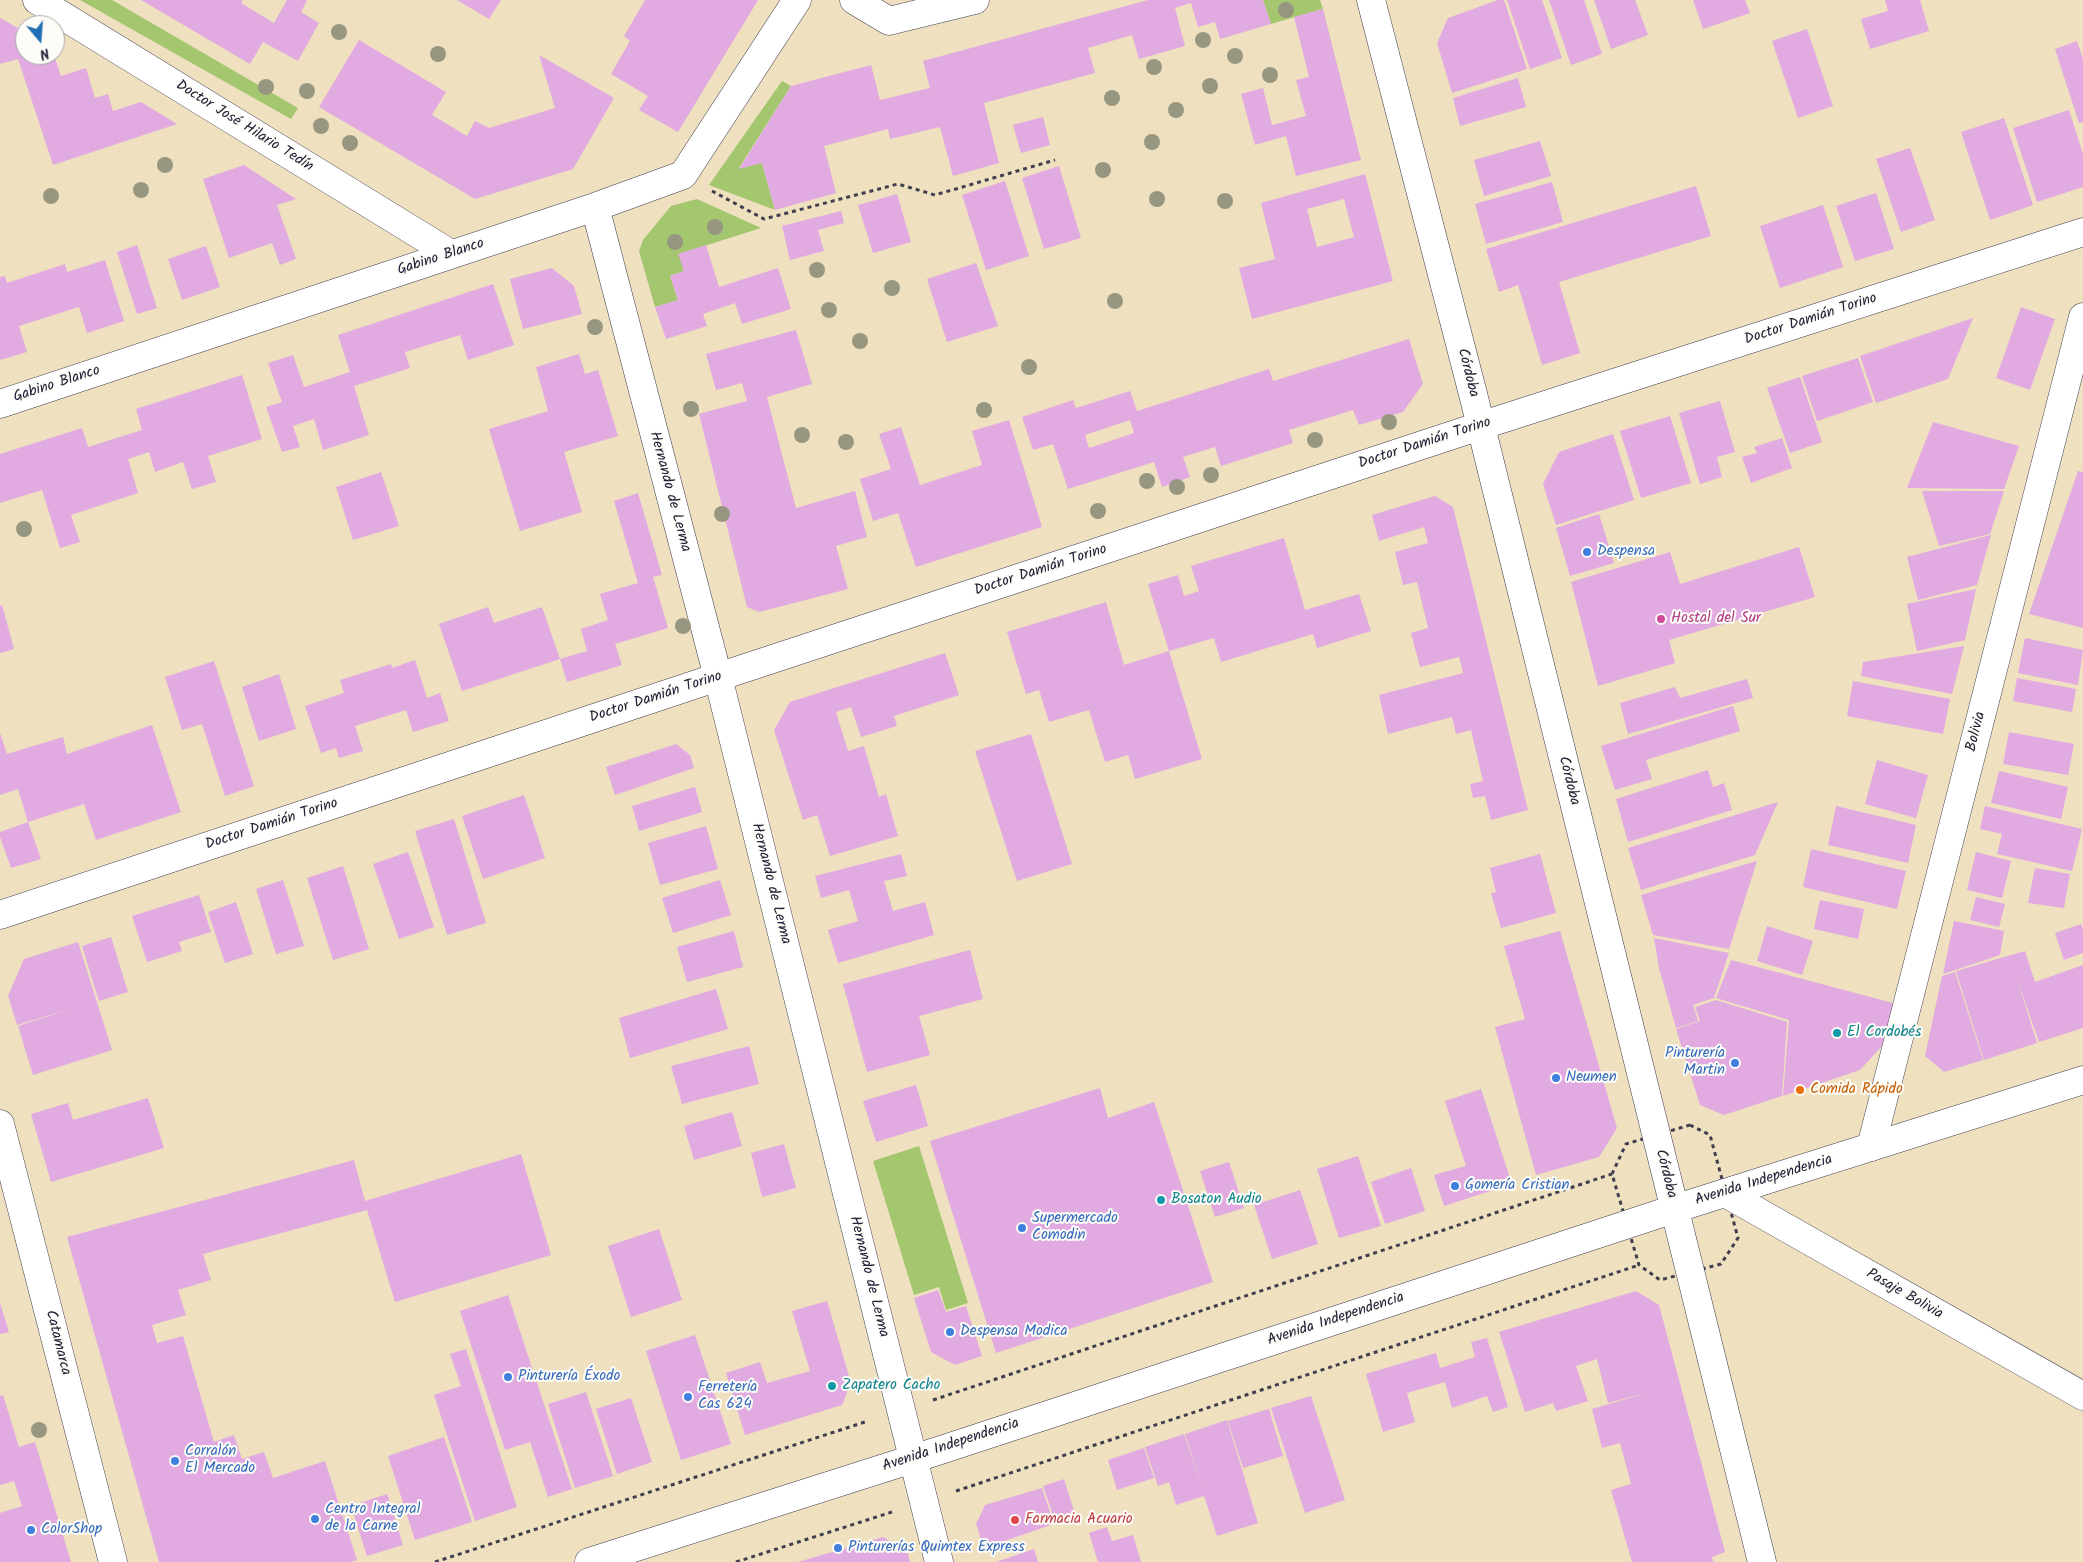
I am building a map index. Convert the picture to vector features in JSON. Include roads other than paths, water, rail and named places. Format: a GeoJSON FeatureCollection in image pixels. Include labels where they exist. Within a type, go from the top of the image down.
{"type":"FeatureCollection","features":[{"type":"Feature","properties":{"kind":"street","name":"Doctor José Hilario Tedín"},"geometry":{"type":"LineString","coordinates":[[36,0],[452,254]]}},
{"type":"Feature","properties":{"kind":"street","name":"Gabino Blanco"},"geometry":{"type":"LineString","coordinates":[[0,404],[595,207],[683,175],[796,0]]}},
{"type":"Feature","properties":{"kind":"street"},"geometry":{"type":"LineString","coordinates":[[854,0],[889,22],[975,0]]}},
{"type":"Feature","properties":{"kind":"street","name":"Córdoba"},"geometry":{"type":"LineString","coordinates":[[1371,0],[1480,426],[1762,1562]]}},
{"type":"Feature","properties":{"kind":"street","name":"Hernando de Lerma"},"geometry":{"type":"LineString","coordinates":[[595,207],[718,677],[939,1562]]}},
{"type":"Feature","properties":{"kind":"street","name":"Doctor Damián Torino"},"geometry":{"type":"LineString","coordinates":[[0,915],[1480,426],[2083,232]]}},
{"type":"Feature","properties":{"kind":"street","name":"Bolivia"},"geometry":{"type":"LineString","coordinates":[[1871,1148],[2083,317]]}},
{"type":"Feature","properties":{"kind":"street","name":"Avenida Independencia"},"geometry":{"type":"LineString","coordinates":[[589,1562],[913,1459],[1626,1224],[2083,1080]]}},
{"type":"Feature","properties":{"kind":"street","name":"Catamarca"},"geometry":{"type":"LineString","coordinates":[[0,1124],[113,1562]]}},
{"type":"Feature","properties":{"kind":"street","name":"Pasaje Bolivia"},"geometry":{"type":"LineString","coordinates":[[1725,1193],[2083,1396]]}},
{"type":"Feature","properties":{"kind":"place","name":"Despensa"},"geometry":{"type":"Point","coordinates":[1587,552]}},
{"type":"Feature","properties":{"kind":"place","name":"Hostal del Sur"},"geometry":{"type":"Point","coordinates":[1661,619]}},
{"type":"Feature","properties":{"kind":"place","name":"El Cordobés"},"geometry":{"type":"Point","coordinates":[1837,1033]}},
{"type":"Feature","properties":{"kind":"place","name":"Pinturería Martin"},"geometry":{"type":"Point","coordinates":[1735,1063]}},
{"type":"Feature","properties":{"kind":"place","name":"Neumen"},"geometry":{"type":"Point","coordinates":[1556,1078]}},
{"type":"Feature","properties":{"kind":"place","name":"Comida Rápido"},"geometry":{"type":"Point","coordinates":[1800,1090]}},
{"type":"Feature","properties":{"kind":"place","name":"Gomería Cristian"},"geometry":{"type":"Point","coordinates":[1455,1186]}},
{"type":"Feature","properties":{"kind":"place","name":"Bosaton Audio"},"geometry":{"type":"Point","coordinates":[1161,1200]}},
{"type":"Feature","properties":{"kind":"place","name":"Supermercado Comodin"},"geometry":{"type":"Point","coordinates":[1022,1228]}},
{"type":"Feature","properties":{"kind":"place","name":"Despensa Modica"},"geometry":{"type":"Point","coordinates":[950,1332]}},
{"type":"Feature","properties":{"kind":"place","name":"Pinturería Éxodo"},"geometry":{"type":"Point","coordinates":[508,1377]}},
{"type":"Feature","properties":{"kind":"place","name":"Zapatero Cacho"},"geometry":{"type":"Point","coordinates":[832,1386]}},
{"type":"Feature","properties":{"kind":"place","name":"Ferretería Cas 624"},"geometry":{"type":"Point","coordinates":[688,1397]}},
{"type":"Feature","properties":{"kind":"place","name":"Corralón El Mercado"},"geometry":{"type":"Point","coordinates":[175,1461]}},
{"type":"Feature","properties":{"kind":"place","name":"Centro Integral de la Carne"},"geometry":{"type":"Point","coordinates":[315,1519]}},
{"type":"Feature","properties":{"kind":"place","name":"Farmacia Acuario"},"geometry":{"type":"Point","coordinates":[1015,1520]}},
{"type":"Feature","properties":{"kind":"place","name":"ColorShop"},"geometry":{"type":"Point","coordinates":[31,1530]}},
{"type":"Feature","properties":{"kind":"place","name":"Pinturerías Quimtex Express"},"geometry":{"type":"Point","coordinates":[838,1548]}}]}
